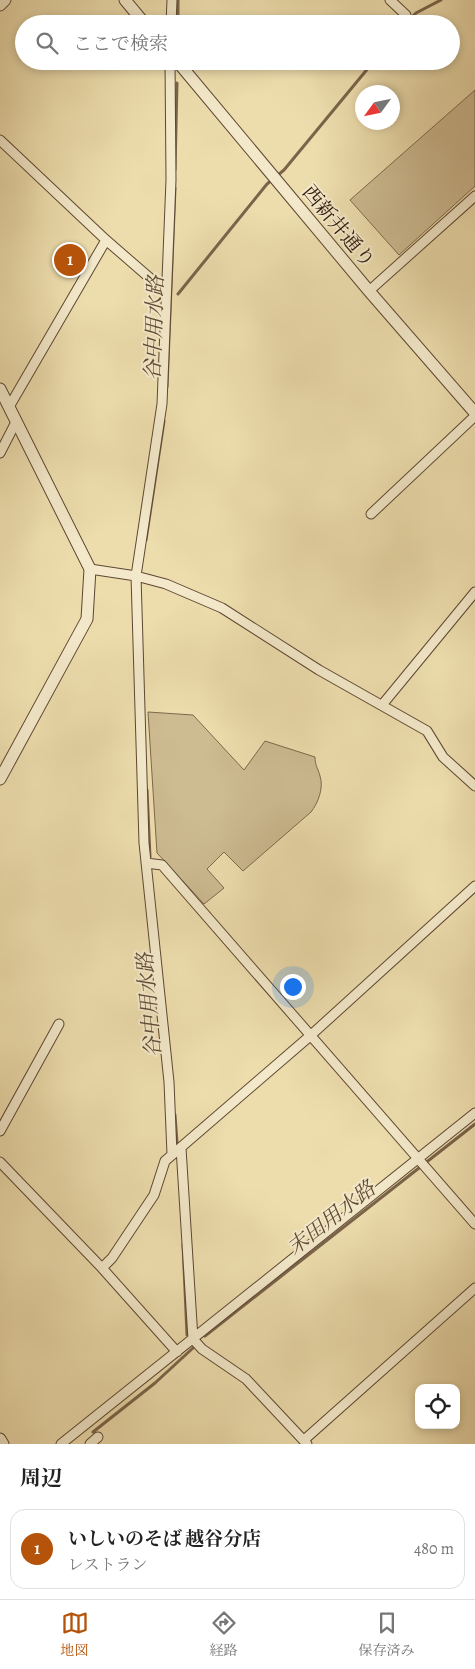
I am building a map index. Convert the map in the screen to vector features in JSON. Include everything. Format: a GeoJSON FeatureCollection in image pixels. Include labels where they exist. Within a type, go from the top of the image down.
{"type":"FeatureCollection","features":[{"type":"Feature","properties":{"kind":"street"},"geometry":{"type":"LineString","coordinates":[[0,5],[5,0]]}},
{"type":"Feature","properties":{"kind":"street"},"geometry":{"type":"LineString","coordinates":[[125,0],[138,15]]}},
{"type":"Feature","properties":{"kind":"street"},"geometry":{"type":"LineString","coordinates":[[171,15],[172,0]]}},
{"type":"Feature","properties":{"kind":"street"},"geometry":{"type":"LineString","coordinates":[[390,0],[406,14]]}},
{"type":"Feature","properties":{"kind":"street"},"geometry":{"type":"LineString","coordinates":[[170,70],[171,180],[162,404],[136,576],[138,698],[146,863],[169,1082],[172,1154]]}},
{"type":"Feature","properties":{"kind":"street","name":"西新井通り"},"geometry":{"type":"LineString","coordinates":[[185,70],[369,291],[475,414]]}},
{"type":"Feature","properties":{"kind":"street"},"geometry":{"type":"LineString","coordinates":[[0,140],[106,240],[166,292]]}},
{"type":"Feature","properties":{"kind":"street"},"geometry":{"type":"LineString","coordinates":[[369,291],[475,196]]}},
{"type":"Feature","properties":{"kind":"street"},"geometry":{"type":"LineString","coordinates":[[9,407],[106,240]]}},
{"type":"Feature","properties":{"kind":"street"},"geometry":{"type":"LineString","coordinates":[[0,389],[90,570],[87,619],[0,779]]}},
{"type":"Feature","properties":{"kind":"street"},"geometry":{"type":"LineString","coordinates":[[371,514],[475,414]]}},
{"type":"Feature","properties":{"kind":"street"},"geometry":{"type":"LineString","coordinates":[[0,453],[16,422]]}},
{"type":"Feature","properties":{"kind":"street"},"geometry":{"type":"LineString","coordinates":[[90,570],[136,576],[166,584],[222,608],[319,670],[427,731],[443,757],[475,786]]}},
{"type":"Feature","properties":{"kind":"street"},"geometry":{"type":"LineString","coordinates":[[382,705],[475,592]]}},
{"type":"Feature","properties":{"kind":"street"},"geometry":{"type":"LineString","coordinates":[[146,863],[162,865],[310,1036],[420,1158],[475,1224]]}},
{"type":"Feature","properties":{"kind":"street"},"geometry":{"type":"LineString","coordinates":[[102,1268],[112,1258],[154,1195],[165,1161],[310,1036],[475,886]]}},
{"type":"Feature","properties":{"kind":"street"},"geometry":{"type":"LineString","coordinates":[[0,1131],[59,1024]]}},
{"type":"Feature","properties":{"kind":"street"},"geometry":{"type":"LineString","coordinates":[[61,1444],[475,1113]]}},
{"type":"Feature","properties":{"kind":"street"},"geometry":{"type":"LineString","coordinates":[[182,1148],[193,1339],[202,1349],[246,1379],[306,1442],[475,1288]]}},
{"type":"Feature","properties":{"kind":"street"},"geometry":{"type":"LineString","coordinates":[[0,1162],[102,1268],[177,1352]]}},
{"type":"Feature","properties":{"kind":"street"},"geometry":{"type":"LineString","coordinates":[[90,1444],[98,1437]]}},
{"type":"Feature","properties":{"kind":"street"},"geometry":{"type":"LineString","coordinates":[[0,1439],[3,1444]]}},
{"type":"Feature","properties":{"kind":"shaded area"},"geometry":{"type":"Polygon","coordinates":[[[475,90],[475,186],[399,255],[350,200],[475,90]]]}},
{"type":"Feature","properties":{"kind":"shaded area"},"geometry":{"type":"Polygon","coordinates":[[[148,712],[193,715],[244,770],[265,741],[315,757],[321,781],[321,790],[311,812],[243,871],[224,852],[207,869],[224,888],[204,904],[157,853],[148,712]]]}},
{"type":"Feature","properties":{"kind":"waterway","name":"谷中用水路"},"geometry":{"type":"LineString","coordinates":[[178,0],[178,15]]}},
{"type":"Feature","properties":{"kind":"waterway"},"geometry":{"type":"LineString","coordinates":[[414,15],[441,0]]}},
{"type":"Feature","properties":{"kind":"waterway"},"geometry":{"type":"LineString","coordinates":[[178,294],[267,184],[284,170],[367,70]]}},
{"type":"Feature","properties":{"kind":"waterway","name":"谷中用水路"},"geometry":{"type":"LineString","coordinates":[[175,170],[177,83]]}},
{"type":"Feature","properties":{"kind":"waterway","name":"谷中用水路"},"geometry":{"type":"LineString","coordinates":[[167,387],[175,188]]}},
{"type":"Feature","properties":{"kind":"waterway","name":"谷中用水路"},"geometry":{"type":"LineString","coordinates":[[146,540],[164,421]]}},
{"type":"Feature","properties":{"kind":"waterway","name":"谷中用水路"},"geometry":{"type":"LineString","coordinates":[[147,790],[150,857]]}},
{"type":"Feature","properties":{"kind":"waterway","name":"谷中用水路"},"geometry":{"type":"LineString","coordinates":[[175,1115],[177,1142]]}},
{"type":"Feature","properties":{"kind":"waterway","name":"末田用水路"},"geometry":{"type":"LineString","coordinates":[[205,1336],[475,1124]]}},
{"type":"Feature","properties":{"kind":"waterway","name":"谷中用水路"},"geometry":{"type":"LineString","coordinates":[[183,1244],[187,1335]]}},
{"type":"Feature","properties":{"kind":"waterway","name":"末田用水路"},"geometry":{"type":"LineString","coordinates":[[93,1432],[155,1383],[193,1348]]}},
{"type":"Feature","properties":{"kind":"place","name":"いしいのそば 越谷分店"},"geometry":{"type":"Point","coordinates":[70,260]}}]}
